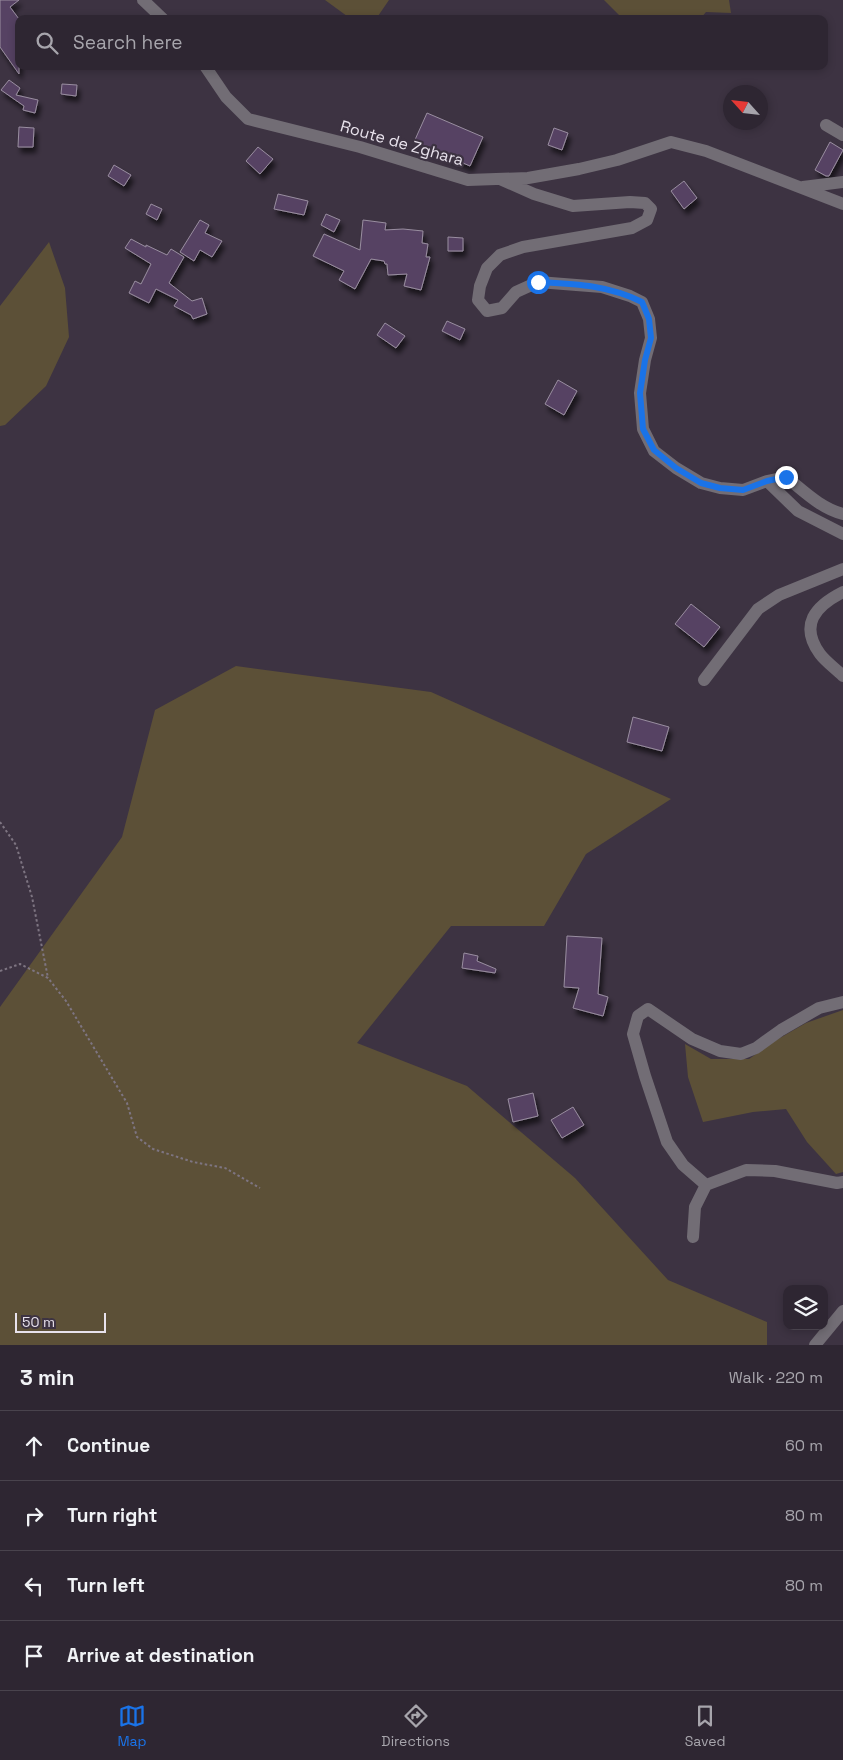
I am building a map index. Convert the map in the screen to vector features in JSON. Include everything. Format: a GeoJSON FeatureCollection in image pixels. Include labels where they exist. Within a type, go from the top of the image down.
{"type":"FeatureCollection","features":[{"type":"Feature","properties":{"kind":"street"},"geometry":{"type":"LineString","coordinates":[[143,0],[159,15]]}},
{"type":"Feature","properties":{"kind":"street","name":"Route de Zghara"},"geometry":{"type":"LineString","coordinates":[[208,70],[226,97],[248,119],[360,147],[468,180],[528,178],[579,169],[617,160],[671,142],[706,151],[843,204]]}},
{"type":"Feature","properties":{"kind":"street"},"geometry":{"type":"LineString","coordinates":[[826,124],[843,135]]}},
{"type":"Feature","properties":{"kind":"street"},"geometry":{"type":"LineString","coordinates":[[500,179],[534,194],[573,206],[630,202],[644,203],[652,209],[647,220],[632,228],[523,247],[500,255],[487,268],[480,286],[478,300],[487,311],[502,308],[516,292],[538,282],[602,287],[642,302],[649,319],[651,338],[645,360],[640,393],[643,429],[654,450],[676,468],[701,483],[720,488],[743,490],[767,481],[786,477],[818,503],[843,514]]}},
{"type":"Feature","properties":{"kind":"street"},"geometry":{"type":"LineString","coordinates":[[800,187],[843,182]]}},
{"type":"Feature","properties":{"kind":"street"},"geometry":{"type":"LineString","coordinates":[[767,481],[798,510],[843,534]]}},
{"type":"Feature","properties":{"kind":"street"},"geometry":{"type":"LineString","coordinates":[[704,680],[758,609],[779,594],[843,569]]}},
{"type":"Feature","properties":{"kind":"street"},"geometry":{"type":"LineString","coordinates":[[843,592],[818,609],[810,622],[811,638],[820,655],[843,676]]}},
{"type":"Feature","properties":{"kind":"street"},"geometry":{"type":"LineString","coordinates":[[706,1185],[683,1165],[667,1142],[633,1034],[638,1016],[648,1009],[692,1039],[720,1051],[741,1054],[756,1048],[781,1030],[820,1008],[843,1002]]}},
{"type":"Feature","properties":{"kind":"street"},"geometry":{"type":"LineString","coordinates":[[693,1237],[695,1207],[706,1185],[746,1170],[775,1171],[837,1183],[843,1182]]}},
{"type":"Feature","properties":{"kind":"street"},"geometry":{"type":"LineString","coordinates":[[815,1345],[843,1311]]}},
{"type":"Feature","properties":{"kind":"path"},"geometry":{"type":"LineString","coordinates":[[0,822],[16,845],[32,898],[48,978]]}},
{"type":"Feature","properties":{"kind":"path"},"geometry":{"type":"LineString","coordinates":[[0,971],[20,964],[48,978],[66,1001],[127,1103],[137,1137],[153,1149],[193,1162],[225,1168],[260,1188]]}},
{"type":"Feature","properties":{"kind":"shaded area"},"geometry":{"type":"Polygon","coordinates":[[[325,0],[389,0],[379,15],[346,15],[325,0]]]}},
{"type":"Feature","properties":{"kind":"shaded area"},"geometry":{"type":"Polygon","coordinates":[[[604,0],[729,0],[731,13],[706,12],[703,15],[619,15],[604,0]]]}},
{"type":"Feature","properties":{"kind":"shaded area"},"geometry":{"type":"Polygon","coordinates":[[[49,242],[65,288],[69,337],[46,386],[5,425],[0,426],[0,306],[49,242]]]}},
{"type":"Feature","properties":{"kind":"shaded area"},"geometry":{"type":"Polygon","coordinates":[[[236,666],[431,692],[671,799],[586,854],[544,926],[451,926],[357,1043],[467,1086],[575,1178],[668,1280],[767,1322],[767,1345],[0,1345],[0,1007],[122,837],[155,710],[236,666]]]}},
{"type":"Feature","properties":{"kind":"shaded area"},"geometry":{"type":"Polygon","coordinates":[[[843,1010],[843,1172],[836,1174],[807,1142],[786,1109],[753,1112],[703,1122],[688,1077],[685,1044],[711,1059],[749,1059],[773,1042],[806,1023],[843,1010]]]}},
{"type":"Feature","properties":{"kind":"building"},"geometry":{"type":"Polygon","coordinates":[[[0,0],[19,0],[10,7],[16,15],[15,68],[0,47],[0,0]]]}},
{"type":"Feature","properties":{"kind":"building"},"geometry":{"type":"Polygon","coordinates":[[[9,80],[20,88],[16,95],[38,100],[35,113],[23,110],[24,106],[1,90],[9,80]]]}},
{"type":"Feature","properties":{"kind":"building"},"geometry":{"type":"Polygon","coordinates":[[[62,84],[77,85],[76,96],[61,94],[62,84]]]}},
{"type":"Feature","properties":{"kind":"building"},"geometry":{"type":"Polygon","coordinates":[[[427,113],[483,137],[470,166],[414,142],[427,113]]]}},
{"type":"Feature","properties":{"kind":"building"},"geometry":{"type":"Polygon","coordinates":[[[19,127],[34,128],[33,147],[18,147],[19,127]]]}},
{"type":"Feature","properties":{"kind":"building"},"geometry":{"type":"Polygon","coordinates":[[[554,128],[568,133],[562,150],[548,145],[554,128]]]}},
{"type":"Feature","properties":{"kind":"building"},"geometry":{"type":"Polygon","coordinates":[[[830,142],[843,150],[829,176],[826,176],[815,170],[830,142]]]}},
{"type":"Feature","properties":{"kind":"building"},"geometry":{"type":"Polygon","coordinates":[[[258,147],[273,159],[260,174],[246,161],[258,147]]]}},
{"type":"Feature","properties":{"kind":"building"},"geometry":{"type":"Polygon","coordinates":[[[114,165],[131,175],[124,186],[108,176],[114,165]]]}},
{"type":"Feature","properties":{"kind":"building"},"geometry":{"type":"Polygon","coordinates":[[[684,181],[697,198],[684,209],[671,191],[684,181]]]}},
{"type":"Feature","properties":{"kind":"building"},"geometry":{"type":"Polygon","coordinates":[[[278,194],[308,201],[304,215],[274,209],[278,194]]]}},
{"type":"Feature","properties":{"kind":"building"},"geometry":{"type":"Polygon","coordinates":[[[151,204],[162,209],[157,220],[146,214],[151,204]]]}},
{"type":"Feature","properties":{"kind":"building"},"geometry":{"type":"Polygon","coordinates":[[[326,214],[340,220],[334,232],[321,225],[326,214]]]}},
{"type":"Feature","properties":{"kind":"building"},"geometry":{"type":"Polygon","coordinates":[[[200,220],[209,225],[205,233],[222,241],[212,257],[200,250],[194,261],[180,252],[200,220]]]}},
{"type":"Feature","properties":{"kind":"building"},"geometry":{"type":"Polygon","coordinates":[[[363,220],[386,223],[385,230],[423,231],[422,243],[428,244],[426,257],[430,257],[421,290],[404,286],[407,274],[388,275],[387,264],[384,261],[371,259],[355,289],[339,280],[344,271],[313,256],[324,234],[360,250],[363,220]]]}},
{"type":"Feature","properties":{"kind":"building"},"geometry":{"type":"Polygon","coordinates":[[[448,237],[463,238],[463,251],[448,251],[448,237]]]}},
{"type":"Feature","properties":{"kind":"building"},"geometry":{"type":"Polygon","coordinates":[[[131,239],[167,255],[171,249],[184,257],[169,283],[192,301],[202,298],[207,314],[193,319],[191,315],[174,306],[178,300],[156,289],[149,303],[129,293],[135,281],[141,284],[151,264],[125,248],[131,239]]]}},
{"type":"Feature","properties":{"kind":"building"},"geometry":{"type":"Polygon","coordinates":[[[447,321],[465,329],[460,340],[442,331],[447,321]]]}},
{"type":"Feature","properties":{"kind":"building"},"geometry":{"type":"Polygon","coordinates":[[[385,323],[405,336],[396,348],[377,335],[385,323]]]}},
{"type":"Feature","properties":{"kind":"building"},"geometry":{"type":"Polygon","coordinates":[[[558,380],[577,391],[564,415],[545,404],[558,380]]]}},
{"type":"Feature","properties":{"kind":"building"},"geometry":{"type":"Polygon","coordinates":[[[691,604],[720,627],[704,647],[675,624],[691,604]]]}},
{"type":"Feature","properties":{"kind":"building"},"geometry":{"type":"Polygon","coordinates":[[[633,717],[669,727],[662,751],[627,742],[633,717]]]}},
{"type":"Feature","properties":{"kind":"building"},"geometry":{"type":"Polygon","coordinates":[[[567,936],[602,938],[598,994],[608,997],[603,1016],[573,1008],[579,988],[564,987],[567,936]]]}},
{"type":"Feature","properties":{"kind":"building"},"geometry":{"type":"Polygon","coordinates":[[[464,953],[478,956],[477,961],[496,969],[495,973],[462,968],[464,953]]]}},
{"type":"Feature","properties":{"kind":"building"},"geometry":{"type":"Polygon","coordinates":[[[533,1093],[538,1116],[513,1122],[508,1099],[533,1093]]]}},
{"type":"Feature","properties":{"kind":"building"},"geometry":{"type":"Polygon","coordinates":[[[573,1107],[584,1125],[562,1138],[551,1120],[573,1107]]]}},
{"type":"Feature","properties":{"kind":"route"},"geometry":{"type":"LineString","coordinates":[[538,282],[602,287],[642,302],[649,319],[651,338],[645,360],[640,393],[643,429],[654,450],[676,468],[701,483],[720,488],[743,490],[767,481],[786,477]]}}]}
